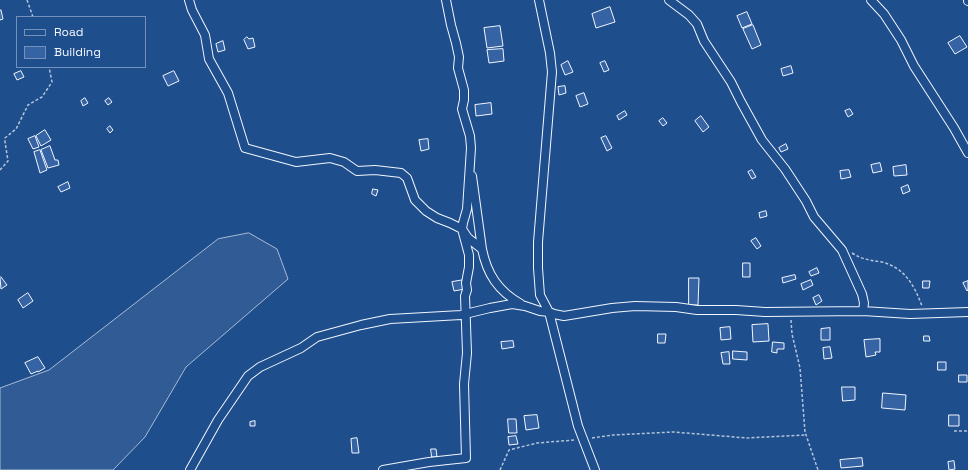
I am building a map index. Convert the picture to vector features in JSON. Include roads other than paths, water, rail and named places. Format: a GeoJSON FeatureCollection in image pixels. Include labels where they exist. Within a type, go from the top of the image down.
{"type":"FeatureCollection","features":[{"type":"Feature","properties":{"kind":"street"},"geometry":{"type":"LineString","coordinates":[[189,0],[192,10],[205,35],[209,60],[228,93],[245,148],[296,162],[330,158],[344,162],[358,171],[375,170],[401,173],[407,178],[415,200],[426,211],[437,218],[450,222],[462,229],[468,238],[482,249]]}},
{"type":"Feature","properties":{"kind":"street"},"geometry":{"type":"LineString","coordinates":[[446,0],[459,57],[458,68],[464,90],[462,109],[470,136],[471,168],[482,249],[485,262],[491,276],[510,298],[525,306],[564,316],[612,308],[635,306],[676,307],[697,310],[791,312],[863,311],[910,314],[968,312]]}},
{"type":"Feature","properties":{"kind":"street"},"geometry":{"type":"LineString","coordinates":[[539,0],[549,46],[552,72],[538,242],[540,295],[549,312],[583,440],[595,470]]}},
{"type":"Feature","properties":{"kind":"street"},"geometry":{"type":"LineString","coordinates":[[669,0],[689,15],[697,24],[704,41],[731,82],[762,140],[806,201],[814,217],[842,250],[862,294],[864,303],[863,311]]}},
{"type":"Feature","properties":{"kind":"street"},"geometry":{"type":"LineString","coordinates":[[870,0],[884,14],[897,33],[914,66],[954,128],[968,153]]}},
{"type":"Feature","properties":{"kind":"street"},"geometry":{"type":"LineString","coordinates":[[383,470],[429,462],[466,458],[464,384],[467,353],[465,296],[467,290],[466,282],[469,267],[469,255],[462,229],[467,209],[468,186],[471,168]]}},
{"type":"Feature","properties":{"kind":"street"},"geometry":{"type":"LineString","coordinates":[[190,470],[218,420],[248,376],[260,367],[301,348],[317,337],[390,319],[465,314],[512,304],[525,306]]}}]}
